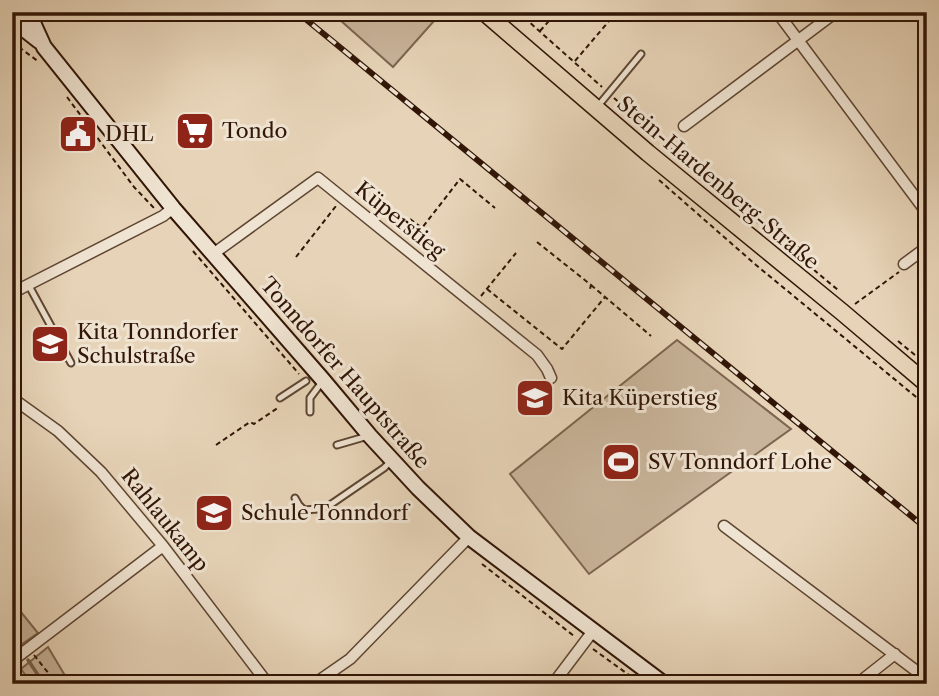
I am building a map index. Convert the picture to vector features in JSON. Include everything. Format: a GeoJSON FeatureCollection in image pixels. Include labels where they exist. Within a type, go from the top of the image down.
{"type":"FeatureCollection","features":[{"type":"Feature","properties":{"kind":"main road","name":"Tonndorfer Hauptstraße"},"geometry":{"type":"LineString","coordinates":[[26,12],[40,41]]}},
{"type":"Feature","properties":{"kind":"main road","name":"Stein-Hardenberg-Straße"},"geometry":{"type":"LineString","coordinates":[[480,17],[596,108],[927,384]]}},
{"type":"Feature","properties":{"kind":"main road","name":"Tonndorfer Hauptstraße"},"geometry":{"type":"LineString","coordinates":[[12,18],[40,41],[173,208],[392,460],[469,537],[664,684]]}},
{"type":"Feature","properties":{"kind":"street"},"geometry":{"type":"LineString","coordinates":[[777,12],[927,213]]}},
{"type":"Feature","properties":{"kind":"street"},"geometry":{"type":"LineString","coordinates":[[684,126],[836,12]]}},
{"type":"Feature","properties":{"kind":"street","name":"Küperstieg"},"geometry":{"type":"LineString","coordinates":[[213,254],[317,178],[537,355],[551,378]]}},
{"type":"Feature","properties":{"kind":"street"},"geometry":{"type":"LineString","coordinates":[[12,293],[163,216],[173,208]]}},
{"type":"Feature","properties":{"kind":"street"},"geometry":{"type":"LineString","coordinates":[[904,264],[927,247]]}},
{"type":"Feature","properties":{"kind":"street","name":"Rahlaukamp"},"geometry":{"type":"LineString","coordinates":[[12,398],[58,431],[101,472],[163,546],[268,684]]}},
{"type":"Feature","properties":{"kind":"street"},"geometry":{"type":"LineString","coordinates":[[724,526],[927,679]]}},
{"type":"Feature","properties":{"kind":"street"},"geometry":{"type":"LineString","coordinates":[[314,684],[350,660],[469,537]]}},
{"type":"Feature","properties":{"kind":"street"},"geometry":{"type":"LineString","coordinates":[[12,661],[163,546]]}},
{"type":"Feature","properties":{"kind":"street"},"geometry":{"type":"LineString","coordinates":[[553,684],[593,631]]}},
{"type":"Feature","properties":{"kind":"street"},"geometry":{"type":"LineString","coordinates":[[858,684],[895,654]]}},
{"type":"Feature","properties":{"kind":"lane"},"geometry":{"type":"LineString","coordinates":[[596,108],[641,54]]}},
{"type":"Feature","properties":{"kind":"lane"},"geometry":{"type":"LineString","coordinates":[[28,284],[71,363]]}},
{"type":"Feature","properties":{"kind":"lane"},"geometry":{"type":"LineString","coordinates":[[310,412],[310,398],[323,380]]}},
{"type":"Feature","properties":{"kind":"lane"},"geometry":{"type":"LineString","coordinates":[[281,398],[306,381]]}},
{"type":"Feature","properties":{"kind":"lane"},"geometry":{"type":"LineString","coordinates":[[337,445],[370,436]]}},
{"type":"Feature","properties":{"kind":"lane"},"geometry":{"type":"LineString","coordinates":[[295,498],[304,510],[330,505],[392,460]]}},
{"type":"Feature","properties":{"kind":"path"},"geometry":{"type":"LineString","coordinates":[[465,12],[480,17]]}},
{"type":"Feature","properties":{"kind":"path"},"geometry":{"type":"LineString","coordinates":[[517,12],[837,290]]}},
{"type":"Feature","properties":{"kind":"path"},"geometry":{"type":"LineString","coordinates":[[540,31],[557,12]]}},
{"type":"Feature","properties":{"kind":"path"},"geometry":{"type":"LineString","coordinates":[[574,62],[609,21],[613,12]]}},
{"type":"Feature","properties":{"kind":"path"},"geometry":{"type":"LineString","coordinates":[[664,142],[684,126]]}},
{"type":"Feature","properties":{"kind":"path"},"geometry":{"type":"LineString","coordinates":[[655,177],[756,265],[927,406]]}},
{"type":"Feature","properties":{"kind":"path"},"geometry":{"type":"LineString","coordinates":[[410,219],[422,228],[460,179],[495,208]]}},
{"type":"Feature","properties":{"kind":"path"},"geometry":{"type":"LineString","coordinates":[[296,257],[342,198]]}},
{"type":"Feature","properties":{"kind":"path"},"geometry":{"type":"LineString","coordinates":[[537,242],[651,336]]}},
{"type":"Feature","properties":{"kind":"path"},"geometry":{"type":"LineString","coordinates":[[475,305],[516,253]]}},
{"type":"Feature","properties":{"kind":"path"},"geometry":{"type":"LineString","coordinates":[[855,304],[903,269],[904,264]]}},
{"type":"Feature","properties":{"kind":"path"},"geometry":{"type":"LineString","coordinates":[[487,289],[562,349],[605,297]]}},
{"type":"Feature","properties":{"kind":"path"},"geometry":{"type":"LineString","coordinates":[[897,340],[927,365]]}},
{"type":"Feature","properties":{"kind":"path"},"geometry":{"type":"LineString","coordinates":[[216,444],[250,422],[254,424],[288,401]]}},
{"type":"Feature","properties":{"kind":"shaded area"},"geometry":{"type":"Polygon","coordinates":[[[331,12],[442,12],[393,67],[331,12]]]}},
{"type":"Feature","properties":{"kind":"shaded area","name":"SV Tonndorf Lohe"},"geometry":{"type":"Polygon","coordinates":[[[677,340],[791,429],[589,574],[510,474],[677,340]]]}},
{"type":"Feature","properties":{"kind":"shaded area"},"geometry":{"type":"Polygon","coordinates":[[[12,601],[38,633],[12,651],[12,601]]]}},
{"type":"Feature","properties":{"kind":"shaded area"},"geometry":{"type":"Polygon","coordinates":[[[48,647],[70,684],[32,684],[21,669],[48,647]]]}},
{"type":"Feature","properties":{"kind":"waterway"},"geometry":{"type":"LineString","coordinates":[[12,640],[15,643]]}},
{"type":"Feature","properties":{"kind":"waterway"},"geometry":{"type":"LineString","coordinates":[[28,660],[44,684]]}},
{"type":"Feature","properties":{"kind":"railway"},"geometry":{"type":"LineString","coordinates":[[297,12],[927,529]]}},
{"type":"Feature","properties":{"kind":"place","name":"Tondo"},"geometry":{"type":"Point","coordinates":[195,131]}},
{"type":"Feature","properties":{"kind":"place","name":"DHL"},"geometry":{"type":"Point","coordinates":[78,134]}},
{"type":"Feature","properties":{"kind":"place","name":"Kita Tonndorfer Schulstraße"},"geometry":{"type":"Point","coordinates":[50,344]}},
{"type":"Feature","properties":{"kind":"place","name":"Kita Küperstieg"},"geometry":{"type":"Point","coordinates":[535,398]}},
{"type":"Feature","properties":{"kind":"place","name":"SV Tonndorf Lohe"},"geometry":{"type":"Point","coordinates":[621,462]}},
{"type":"Feature","properties":{"kind":"place","name":"Schule Tonndorf"},"geometry":{"type":"Point","coordinates":[214,513]}}]}
